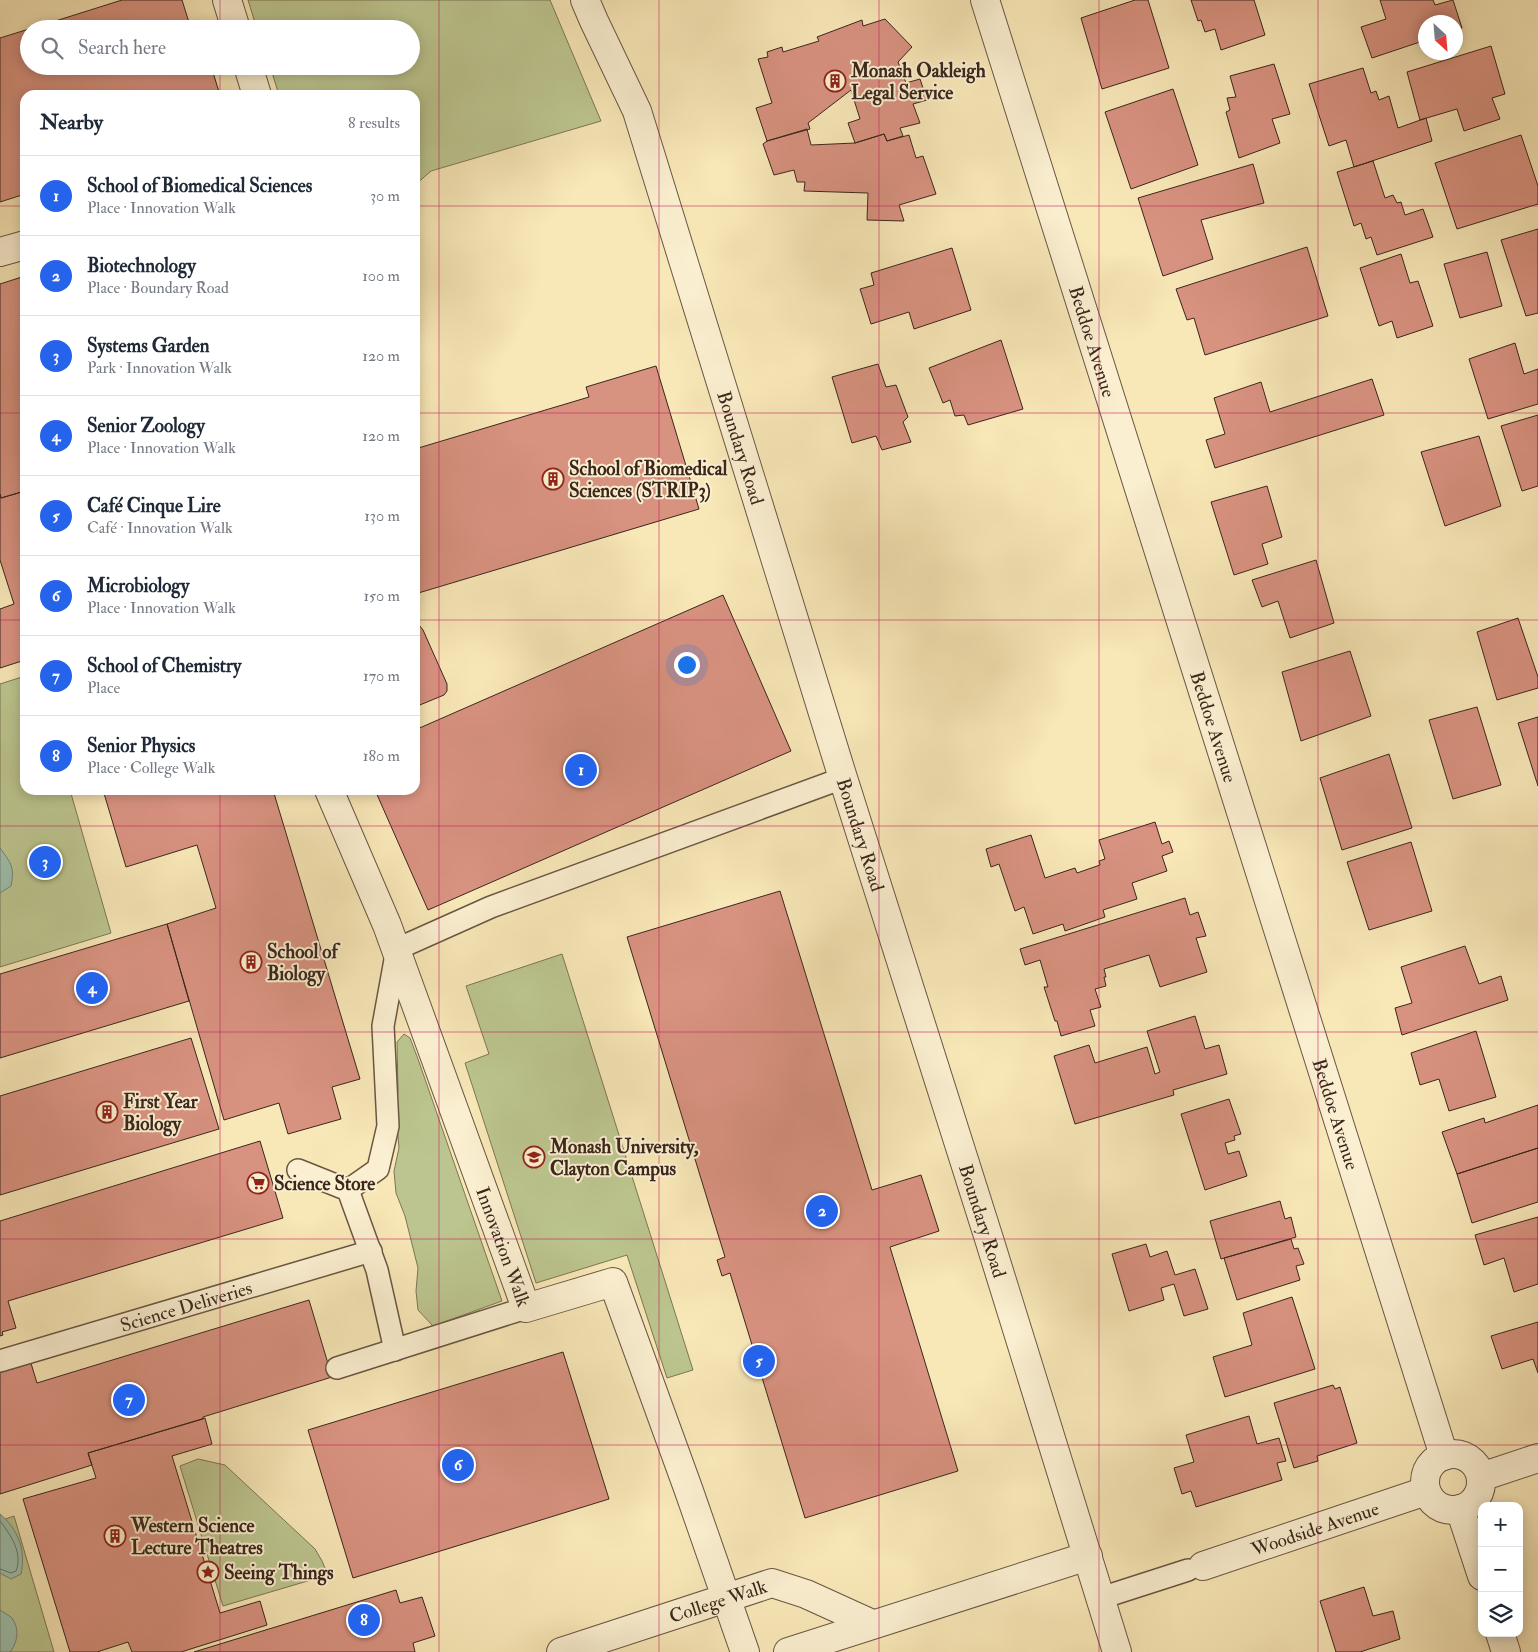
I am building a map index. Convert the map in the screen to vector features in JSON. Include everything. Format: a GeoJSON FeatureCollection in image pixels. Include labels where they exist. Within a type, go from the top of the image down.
{"type":"FeatureCollection","features":[{"type":"Feature","properties":{"kind":"street"},"geometry":{"type":"LineString","coordinates":[[227,0],[233,20]]}},
{"type":"Feature","properties":{"kind":"street","name":"Beddoe Avenue"},"geometry":{"type":"LineString","coordinates":[[985,0],[1444,1456]]}},
{"type":"Feature","properties":{"kind":"street","name":"Boundary Road"},"geometry":{"type":"LineString","coordinates":[[590,11],[637,111],[843,778],[1117,1652]]}},
{"type":"Feature","properties":{"kind":"street"},"geometry":{"type":"LineString","coordinates":[[250,75],[255,90]]}},
{"type":"Feature","properties":{"kind":"street"},"geometry":{"type":"LineString","coordinates":[[0,252],[20,246]]}},
{"type":"Feature","properties":{"kind":"street","name":"Innovation Walk"},"geometry":{"type":"LineString","coordinates":[[332,795],[396,949],[526,1308],[613,1282],[745,1652]]}},
{"type":"Feature","properties":{"kind":"street"},"geometry":{"type":"LineString","coordinates":[[1451,1454],[1461,1455],[1477,1467],[1481,1477],[1480,1489],[1478,1496],[1472,1504],[1460,1509],[1448,1510],[1439,1507],[1431,1501],[1424,1482],[1426,1472],[1432,1463],[1444,1456],[1451,1454]]}},
{"type":"Feature","properties":{"kind":"street"},"geometry":{"type":"LineString","coordinates":[[1481,1477],[1538,1458]]}},
{"type":"Feature","properties":{"kind":"street","name":"Woodside Avenue"},"geometry":{"type":"LineString","coordinates":[[1195,1568],[1426,1491]]}},
{"type":"Feature","properties":{"kind":"street"},"geometry":{"type":"LineString","coordinates":[[1460,1509],[1478,1564]]}},
{"type":"Feature","properties":{"kind":"street"},"geometry":{"type":"LineString","coordinates":[[788,1652],[1088,1556]]}},
{"type":"Feature","properties":{"kind":"street","name":"College Walk"},"geometry":{"type":"LineString","coordinates":[[561,1652],[772,1582],[806,1594],[872,1624]]}},
{"type":"Feature","properties":{"kind":"street"},"geometry":{"type":"LineString","coordinates":[[1501,1637],[1506,1652]]}},
{"type":"Feature","properties":{"kind":"lane"},"geometry":{"type":"LineString","coordinates":[[348,1190],[378,1169],[388,1126],[383,1026],[396,949],[491,906],[843,778]]}},
{"type":"Feature","properties":{"kind":"lane"},"geometry":{"type":"LineString","coordinates":[[298,1170],[348,1190],[377,1270],[395,1350]]}},
{"type":"Feature","properties":{"kind":"lane","name":"Science Deliveries"},"geometry":{"type":"LineString","coordinates":[[0,1361],[371,1251]]}},
{"type":"Feature","properties":{"kind":"lane"},"geometry":{"type":"LineString","coordinates":[[337,1368],[526,1308]]}},
{"type":"Feature","properties":{"kind":"lane","name":"Woodside Avenue"},"geometry":{"type":"LineString","coordinates":[[1101,1598],[1195,1568]]}},
{"type":"Feature","properties":{"kind":"green space"},"geometry":{"type":"Polygon","coordinates":[[[248,0],[550,0],[601,121],[431,171],[420,181],[420,90],[277,90],[273,75],[420,75],[420,20],[254,20],[248,0]]]}},
{"type":"Feature","properties":{"kind":"green space"},"geometry":{"type":"Polygon","coordinates":[[[20,678],[20,795],[71,795],[111,933],[0,967],[0,684],[20,678]]]}},
{"type":"Feature","properties":{"kind":"green space"},"geometry":{"type":"Polygon","coordinates":[[[562,954],[693,1370],[667,1378],[627,1255],[536,1283],[465,1063],[489,1054],[466,986],[562,954]]]}},
{"type":"Feature","properties":{"kind":"green space"},"geometry":{"type":"Polygon","coordinates":[[[404,1034],[410,1038],[418,1059],[502,1301],[433,1326],[418,1310],[416,1291],[418,1268],[405,1216],[396,1193],[394,1171],[399,1148],[396,1112],[398,1089],[397,1042],[404,1034]]]}},
{"type":"Feature","properties":{"kind":"green space"},"geometry":{"type":"Polygon","coordinates":[[[198,1459],[225,1465],[315,1549],[328,1575],[223,1606],[180,1466],[198,1459]]]}},
{"type":"Feature","properties":{"kind":"green space"},"geometry":{"type":"Polygon","coordinates":[[[14,1516],[54,1652],[0,1652],[0,1521],[14,1516]]]}},
{"type":"Feature","properties":{"kind":"water"},"geometry":{"type":"Polygon","coordinates":[[[0,848],[9,862],[13,874],[11,886],[0,893],[0,848]]]}},
{"type":"Feature","properties":{"kind":"water"},"geometry":{"type":"Polygon","coordinates":[[[0,1514],[12,1527],[22,1549],[21,1574],[11,1579],[0,1573],[0,1514]]]}},
{"type":"Feature","properties":{"kind":"water"},"geometry":{"type":"Polygon","coordinates":[[[0,1610],[11,1617],[17,1630],[15,1644],[10,1652],[0,1652],[0,1610]]]}},
{"type":"Feature","properties":{"kind":"building"},"geometry":{"type":"Polygon","coordinates":[[[122,0],[182,0],[188,20],[59,20],[122,0]]]}},
{"type":"Feature","properties":{"kind":"building"},"geometry":{"type":"Polygon","coordinates":[[[1135,0],[1148,0],[1169,68],[1102,89],[1081,18],[1135,0]]]}},
{"type":"Feature","properties":{"kind":"building"},"geometry":{"type":"Polygon","coordinates":[[[1191,0],[1254,0],[1265,35],[1221,50],[1215,29],[1205,32],[1201,20],[1198,21],[1191,0]]]}},
{"type":"Feature","properties":{"kind":"building"},"geometry":{"type":"Polygon","coordinates":[[[1380,0],[1433,0],[1435,5],[1453,0],[1458,15],[1418,15],[1418,43],[1372,58],[1361,27],[1386,19],[1380,0]]]}},
{"type":"Feature","properties":{"kind":"building","name":"Monash Oakleigh Legal Service"},"geometry":{"type":"Polygon","coordinates":[[[885,19],[912,47],[898,62],[906,83],[920,79],[927,100],[913,104],[920,123],[900,128],[903,136],[887,141],[884,134],[855,143],[848,123],[860,119],[851,90],[808,123],[810,129],[767,141],[756,108],[772,103],[758,59],[768,57],[767,52],[782,47],[783,52],[819,41],[817,37],[862,20],[863,26],[885,19]]]}},
{"type":"Feature","properties":{"kind":"building"},"geometry":{"type":"Polygon","coordinates":[[[20,32],[20,75],[214,75],[218,90],[20,90],[20,196],[0,202],[0,38],[20,32]]]}},
{"type":"Feature","properties":{"kind":"building"},"geometry":{"type":"Polygon","coordinates":[[[1491,46],[1505,94],[1492,98],[1500,119],[1464,131],[1457,109],[1420,120],[1407,72],[1446,60],[1463,60],[1463,55],[1491,46]]]}},
{"type":"Feature","properties":{"kind":"building"},"geometry":{"type":"Polygon","coordinates":[[[1274,64],[1290,114],[1272,119],[1280,143],[1239,158],[1226,112],[1230,110],[1227,98],[1236,97],[1230,76],[1274,64]]]}},
{"type":"Feature","properties":{"kind":"building"},"geometry":{"type":"Polygon","coordinates":[[[1363,68],[1371,93],[1376,91],[1379,100],[1389,96],[1398,128],[1426,118],[1432,141],[1354,167],[1346,140],[1329,146],[1309,84],[1363,68]]]}},
{"type":"Feature","properties":{"kind":"building"},"geometry":{"type":"Polygon","coordinates":[[[1173,89],[1198,165],[1131,189],[1105,112],[1173,89]]]}},
{"type":"Feature","properties":{"kind":"building"},"geometry":{"type":"Polygon","coordinates":[[[807,129],[811,145],[855,143],[884,134],[887,141],[909,135],[916,158],[923,156],[936,194],[899,205],[904,221],[867,220],[868,193],[804,191],[805,182],[797,182],[794,170],[774,175],[763,144],[767,141],[807,129]]]}},
{"type":"Feature","properties":{"kind":"building"},"geometry":{"type":"Polygon","coordinates":[[[1521,135],[1538,186],[1538,204],[1457,229],[1435,163],[1521,135]]]}},
{"type":"Feature","properties":{"kind":"building"},"geometry":{"type":"Polygon","coordinates":[[[1373,161],[1385,198],[1393,195],[1397,203],[1401,202],[1405,215],[1423,209],[1433,237],[1377,255],[1371,237],[1366,239],[1361,223],[1354,226],[1337,172],[1373,161]]]}},
{"type":"Feature","properties":{"kind":"building"},"geometry":{"type":"Polygon","coordinates":[[[1253,164],[1264,203],[1201,220],[1213,259],[1163,276],[1138,198],[1253,164]]]}},
{"type":"Feature","properties":{"kind":"building"},"geometry":{"type":"Polygon","coordinates":[[[1538,229],[1538,313],[1526,316],[1501,240],[1538,229]]]}},
{"type":"Feature","properties":{"kind":"building"},"geometry":{"type":"Polygon","coordinates":[[[1307,247],[1328,316],[1205,355],[1194,318],[1187,320],[1176,289],[1307,247]]]}},
{"type":"Feature","properties":{"kind":"building"},"geometry":{"type":"Polygon","coordinates":[[[952,248],[971,310],[914,329],[909,312],[871,324],[860,289],[874,285],[871,273],[952,248]]]}},
{"type":"Feature","properties":{"kind":"building"},"geometry":{"type":"Polygon","coordinates":[[[1487,252],[1502,306],[1460,318],[1444,264],[1487,252]]]}},
{"type":"Feature","properties":{"kind":"building"},"geometry":{"type":"Polygon","coordinates":[[[1401,254],[1410,283],[1418,281],[1433,326],[1397,338],[1392,321],[1379,326],[1360,268],[1401,254]]]}},
{"type":"Feature","properties":{"kind":"building"},"geometry":{"type":"Polygon","coordinates":[[[20,278],[20,492],[1,498],[0,494],[0,284],[20,278]]]}},
{"type":"Feature","properties":{"kind":"building"},"geometry":{"type":"Polygon","coordinates":[[[1001,340],[1023,409],[968,425],[964,415],[955,416],[950,400],[943,403],[929,368],[1001,340]]]}},
{"type":"Feature","properties":{"kind":"building"},"geometry":{"type":"Polygon","coordinates":[[[1515,343],[1524,374],[1538,369],[1538,404],[1488,419],[1469,359],[1515,343]]]}},
{"type":"Feature","properties":{"kind":"building"},"geometry":{"type":"Polygon","coordinates":[[[878,364],[886,387],[896,385],[908,417],[903,422],[911,442],[882,450],[876,436],[852,443],[832,377],[878,364]]]}},
{"type":"Feature","properties":{"kind":"building","name":"School of Biomedical Sciences (STRIP3)"},"geometry":{"type":"Polygon","coordinates":[[[656,366],[699,509],[420,593],[420,448],[589,397],[586,387],[656,366]]]}},
{"type":"Feature","properties":{"kind":"building"},"geometry":{"type":"Polygon","coordinates":[[[1372,379],[1384,415],[1215,468],[1206,440],[1225,434],[1214,398],[1261,382],[1270,412],[1372,379]]]}},
{"type":"Feature","properties":{"kind":"building"},"geometry":{"type":"Polygon","coordinates":[[[1538,415],[1538,486],[1522,491],[1501,426],[1538,415]]]}},
{"type":"Feature","properties":{"kind":"building"},"geometry":{"type":"Polygon","coordinates":[[[1479,436],[1501,506],[1445,526],[1421,452],[1479,436]]]}},
{"type":"Feature","properties":{"kind":"building"},"geometry":{"type":"Polygon","coordinates":[[[1267,486],[1282,537],[1262,544],[1268,564],[1234,575],[1211,502],[1267,486]]]}},
{"type":"Feature","properties":{"kind":"building"},"geometry":{"type":"Polygon","coordinates":[[[20,492],[20,662],[0,668],[0,609],[14,604],[0,560],[0,494],[1,498],[20,492]]]}},
{"type":"Feature","properties":{"kind":"building"},"geometry":{"type":"Polygon","coordinates":[[[1316,560],[1334,623],[1290,638],[1278,601],[1262,607],[1252,580],[1316,560]]]}},
{"type":"Feature","properties":{"kind":"building"},"geometry":{"type":"Polygon","coordinates":[[[723,595],[791,751],[428,910],[377,795],[420,795],[420,728],[723,595]]]}},
{"type":"Feature","properties":{"kind":"building"},"geometry":{"type":"Polygon","coordinates":[[[1518,618],[1538,677],[1538,688],[1497,700],[1477,632],[1518,618]]]}},
{"type":"Feature","properties":{"kind":"building"},"geometry":{"type":"Polygon","coordinates":[[[420,626],[447,684],[447,691],[444,695],[420,705],[420,626]]]}},
{"type":"Feature","properties":{"kind":"building"},"geometry":{"type":"Polygon","coordinates":[[[1350,651],[1371,716],[1301,741],[1282,672],[1350,651]]]}},
{"type":"Feature","properties":{"kind":"building"},"geometry":{"type":"Polygon","coordinates":[[[1477,707],[1501,785],[1453,799],[1429,720],[1477,707]]]}},
{"type":"Feature","properties":{"kind":"building"},"geometry":{"type":"Polygon","coordinates":[[[1538,717],[1538,786],[1518,723],[1538,717]]]}},
{"type":"Feature","properties":{"kind":"building"},"geometry":{"type":"Polygon","coordinates":[[[1389,754],[1412,828],[1342,850],[1320,778],[1389,754]]]}},
{"type":"Feature","properties":{"kind":"building","name":"School of Biology"},"geometry":{"type":"Polygon","coordinates":[[[104,795],[275,795],[360,1079],[332,1087],[341,1119],[288,1134],[279,1103],[224,1120],[167,924],[216,908],[197,845],[126,867],[104,795]]]}},
{"type":"Feature","properties":{"kind":"building"},"geometry":{"type":"Polygon","coordinates":[[[1155,822],[1162,844],[1169,841],[1173,852],[1162,856],[1167,871],[1132,883],[1137,899],[1103,910],[1105,917],[1065,931],[1063,924],[1033,934],[1024,907],[1015,911],[999,864],[991,867],[986,849],[1031,835],[1045,878],[1075,868],[1077,873],[1100,865],[1099,861],[1105,859],[1099,840],[1155,822]]]}},
{"type":"Feature","properties":{"kind":"building"},"geometry":{"type":"Polygon","coordinates":[[[1411,842],[1432,911],[1369,930],[1347,862],[1411,842]]]}},
{"type":"Feature","properties":{"kind":"building"},"geometry":{"type":"Polygon","coordinates":[[[780,891],[872,1190],[921,1175],[939,1231],[890,1247],[958,1471],[805,1518],[730,1273],[722,1276],[717,1260],[725,1257],[627,937],[780,891]]]}},
{"type":"Feature","properties":{"kind":"building"},"geometry":{"type":"Polygon","coordinates":[[[1185,898],[1190,915],[1198,912],[1206,936],[1196,938],[1207,972],[1160,987],[1149,955],[1104,969],[1106,986],[1095,989],[1101,1007],[1090,1010],[1095,1026],[1061,1036],[1044,987],[1048,987],[1040,960],[1025,965],[1020,949],[1185,898]]]}},
{"type":"Feature","properties":{"kind":"building"},"geometry":{"type":"Polygon","coordinates":[[[167,924],[189,1001],[0,1058],[0,974],[167,924]]]}},
{"type":"Feature","properties":{"kind":"building"},"geometry":{"type":"Polygon","coordinates":[[[1465,946],[1479,984],[1501,976],[1508,1000],[1402,1035],[1395,1008],[1412,1003],[1401,967],[1465,946]]]}},
{"type":"Feature","properties":{"kind":"building"},"geometry":{"type":"Polygon","coordinates":[[[1195,1016],[1205,1049],[1219,1045],[1227,1074],[1173,1090],[1174,1095],[1075,1124],[1054,1056],[1089,1045],[1095,1063],[1147,1047],[1155,1074],[1160,1072],[1147,1031],[1195,1016]]]}},
{"type":"Feature","properties":{"kind":"building"},"geometry":{"type":"Polygon","coordinates":[[[1476,1031],[1496,1097],[1449,1111],[1439,1079],[1420,1085],[1411,1053],[1476,1031]]]}},
{"type":"Feature","properties":{"kind":"building","name":"First Year Biology"},"geometry":{"type":"Polygon","coordinates":[[[191,1038],[219,1129],[0,1195],[0,1096],[191,1038]]]}},
{"type":"Feature","properties":{"kind":"building"},"geometry":{"type":"Polygon","coordinates":[[[1229,1099],[1241,1134],[1234,1136],[1235,1140],[1225,1143],[1228,1154],[1239,1151],[1247,1176],[1205,1190],[1181,1114],[1229,1099]]]}},
{"type":"Feature","properties":{"kind":"building"},"geometry":{"type":"Polygon","coordinates":[[[1538,1105],[1538,1148],[1457,1174],[1442,1132],[1484,1118],[1485,1123],[1538,1105]]]}},
{"type":"Feature","properties":{"kind":"building"},"geometry":{"type":"Polygon","coordinates":[[[260,1141],[283,1218],[8,1301],[16,1328],[2,1332],[3,1335],[0,1336],[0,1221],[260,1141]]]}},
{"type":"Feature","properties":{"kind":"building"},"geometry":{"type":"Polygon","coordinates":[[[1538,1148],[1538,1202],[1472,1223],[1457,1174],[1538,1148]]]}},
{"type":"Feature","properties":{"kind":"building"},"geometry":{"type":"Polygon","coordinates":[[[1280,1201],[1285,1219],[1291,1217],[1296,1237],[1221,1259],[1210,1221],[1280,1201]]]}},
{"type":"Feature","properties":{"kind":"building"},"geometry":{"type":"Polygon","coordinates":[[[1538,1217],[1538,1284],[1514,1292],[1504,1258],[1484,1265],[1475,1235],[1538,1217]]]}},
{"type":"Feature","properties":{"kind":"building"},"geometry":{"type":"Polygon","coordinates":[[[1291,1239],[1294,1249],[1298,1248],[1304,1264],[1296,1266],[1300,1280],[1237,1300],[1224,1258],[1291,1239]]]}},
{"type":"Feature","properties":{"kind":"building"},"geometry":{"type":"Polygon","coordinates":[[[1146,1244],[1150,1257],[1167,1251],[1175,1275],[1195,1269],[1208,1309],[1184,1316],[1174,1284],[1161,1288],[1164,1300],[1129,1311],[1112,1254],[1146,1244]]]}},
{"type":"Feature","properties":{"kind":"building"},"geometry":{"type":"Polygon","coordinates":[[[1292,1297],[1315,1369],[1225,1397],[1213,1357],[1252,1345],[1243,1313],[1292,1297]]]}},
{"type":"Feature","properties":{"kind":"building"},"geometry":{"type":"Polygon","coordinates":[[[309,1300],[332,1377],[203,1417],[203,1419],[88,1453],[92,1465],[0,1494],[0,1368],[30,1360],[37,1383],[309,1300]]]}},
{"type":"Feature","properties":{"kind":"building"},"geometry":{"type":"Polygon","coordinates":[[[1538,1322],[1538,1373],[1533,1359],[1502,1369],[1491,1336],[1538,1322]]]}},
{"type":"Feature","properties":{"kind":"building"},"geometry":{"type":"Polygon","coordinates":[[[563,1352],[609,1499],[353,1578],[308,1430],[563,1352]]]}},
{"type":"Feature","properties":{"kind":"building"},"geometry":{"type":"Polygon","coordinates":[[[1333,1385],[1335,1389],[1340,1387],[1357,1443],[1317,1456],[1318,1461],[1294,1468],[1274,1403],[1333,1385]]]}},
{"type":"Feature","properties":{"kind":"building"},"geometry":{"type":"Polygon","coordinates":[[[1249,1416],[1257,1444],[1279,1438],[1286,1461],[1277,1463],[1282,1480],[1196,1507],[1191,1491],[1182,1494],[1174,1468],[1194,1462],[1186,1435],[1249,1416]]]}},
{"type":"Feature","properties":{"kind":"building","name":"Western Science Lecture Theatres"},"geometry":{"type":"Polygon","coordinates":[[[205,1418],[212,1444],[172,1456],[220,1613],[260,1601],[267,1625],[181,1652],[132,1652],[128,1642],[97,1652],[70,1652],[23,1499],[96,1478],[88,1453],[205,1418]]]}},
{"type":"Feature","properties":{"kind":"building"},"geometry":{"type":"Polygon","coordinates":[[[1364,1587],[1373,1616],[1393,1611],[1400,1639],[1360,1652],[1336,1652],[1320,1601],[1364,1587]]]}},
{"type":"Feature","properties":{"kind":"building"},"geometry":{"type":"Polygon","coordinates":[[[396,1590],[400,1603],[422,1597],[435,1636],[413,1643],[415,1652],[194,1652],[396,1590]]]}},
{"type":"Feature","properties":{"kind":"place","name":"Monash Oakleigh Legal Service"},"geometry":{"type":"Point","coordinates":[835,81]}},
{"type":"Feature","properties":{"kind":"place","name":"School of Biomedical Sciences (STRIP3)"},"geometry":{"type":"Point","coordinates":[553,479]}},
{"type":"Feature","properties":{"kind":"place","name":"School of Biomedical Sciences"},"geometry":{"type":"Point","coordinates":[581,770]}},
{"type":"Feature","properties":{"kind":"place","name":"Systems Garden"},"geometry":{"type":"Point","coordinates":[45,862]}},
{"type":"Feature","properties":{"kind":"place","name":"School of Biology"},"geometry":{"type":"Point","coordinates":[251,962]}},
{"type":"Feature","properties":{"kind":"place","name":"Senior Zoology"},"geometry":{"type":"Point","coordinates":[92,988]}},
{"type":"Feature","properties":{"kind":"place","name":"First Year Biology"},"geometry":{"type":"Point","coordinates":[107,1112]}},
{"type":"Feature","properties":{"kind":"place","name":"Monash University, Clayton Campus"},"geometry":{"type":"Point","coordinates":[534,1157]}},
{"type":"Feature","properties":{"kind":"place","name":"Science Store"},"geometry":{"type":"Point","coordinates":[258,1183]}},
{"type":"Feature","properties":{"kind":"place","name":"Biotechnology"},"geometry":{"type":"Point","coordinates":[822,1211]}},
{"type":"Feature","properties":{"kind":"place","name":"Café Cinque Lire"},"geometry":{"type":"Point","coordinates":[759,1361]}},
{"type":"Feature","properties":{"kind":"place","name":"School of Chemistry"},"geometry":{"type":"Point","coordinates":[129,1400]}},
{"type":"Feature","properties":{"kind":"place","name":"Microbiology"},"geometry":{"type":"Point","coordinates":[458,1465]}},
{"type":"Feature","properties":{"kind":"place","name":"Western Science Lecture Theatres"},"geometry":{"type":"Point","coordinates":[115,1536]}},
{"type":"Feature","properties":{"kind":"place","name":"Seeing Things"},"geometry":{"type":"Point","coordinates":[208,1572]}},
{"type":"Feature","properties":{"kind":"place","name":"Senior Physics"},"geometry":{"type":"Point","coordinates":[364,1620]}}]}
